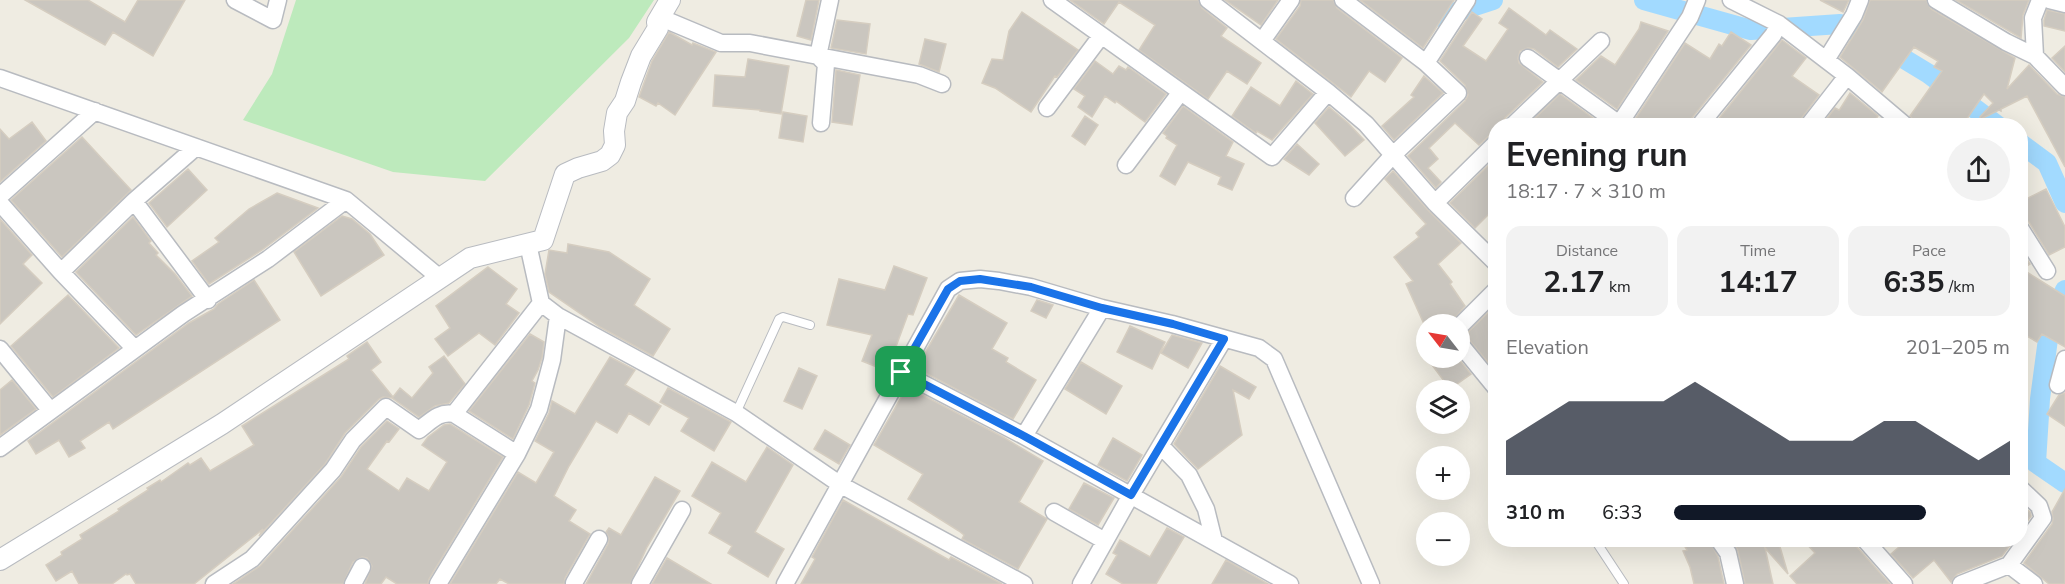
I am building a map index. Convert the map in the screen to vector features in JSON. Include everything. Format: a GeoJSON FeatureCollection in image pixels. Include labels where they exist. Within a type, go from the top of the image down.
{"type":"FeatureCollection","features":[{"type":"Feature","properties":{"kind":"street"},"geometry":{"type":"LineString","coordinates":[[235,0],[273,20],[278,0]]}},
{"type":"Feature","properties":{"kind":"street"},"geometry":{"type":"LineString","coordinates":[[818,56],[830,0]]}},
{"type":"Feature","properties":{"kind":"street"},"geometry":{"type":"LineString","coordinates":[[1052,0],[1272,158],[1328,92]]}},
{"type":"Feature","properties":{"kind":"street"},"geometry":{"type":"LineString","coordinates":[[1208,0],[1366,124],[1435,203],[1488,255]]}},
{"type":"Feature","properties":{"kind":"street"},"geometry":{"type":"LineString","coordinates":[[1262,41],[1291,0]]}},
{"type":"Feature","properties":{"kind":"street"},"geometry":{"type":"LineString","coordinates":[[1344,0],[1426,63],[1458,93],[1392,156],[1354,198]]}},
{"type":"Feature","properties":{"kind":"street"},"geometry":{"type":"LineString","coordinates":[[1426,63],[1467,0]]}},
{"type":"Feature","properties":{"kind":"street"},"geometry":{"type":"LineString","coordinates":[[1731,0],[1826,60],[1897,118]]}},
{"type":"Feature","properties":{"kind":"street"},"geometry":{"type":"LineString","coordinates":[[1935,0],[2006,42],[2035,56],[2065,87]]}},
{"type":"Feature","properties":{"kind":"street"},"geometry":{"type":"LineString","coordinates":[[2035,56],[2033,18],[2040,0]]}},
{"type":"Feature","properties":{"kind":"street"},"geometry":{"type":"LineString","coordinates":[[2049,0],[2065,4]]}},
{"type":"Feature","properties":{"kind":"street"},"geometry":{"type":"LineString","coordinates":[[1623,118],[1694,7]]}},
{"type":"Feature","properties":{"kind":"street"},"geometry":{"type":"LineString","coordinates":[[1826,60],[1843,36],[1857,8]]}},
{"type":"Feature","properties":{"kind":"street"},"geometry":{"type":"LineString","coordinates":[[0,560],[222,424],[470,258],[543,240],[565,174],[602,161],[610,155],[615,145],[614,131],[617,113],[625,101],[641,56],[658,28],[662,13],[721,43],[750,44],[818,56],[919,75],[942,84]]}},
{"type":"Feature","properties":{"kind":"street"},"geometry":{"type":"LineString","coordinates":[[1706,118],[1781,31]]}},
{"type":"Feature","properties":{"kind":"street"},"geometry":{"type":"LineString","coordinates":[[1047,108],[1101,36]]}},
{"type":"Feature","properties":{"kind":"street"},"geometry":{"type":"LineString","coordinates":[[1520,118],[1601,41]]}},
{"type":"Feature","properties":{"kind":"street"},"geometry":{"type":"LineString","coordinates":[[818,56],[826,64],[821,123]]}},
{"type":"Feature","properties":{"kind":"street"},"geometry":{"type":"LineString","coordinates":[[1528,57],[1610,118]]}},
{"type":"Feature","properties":{"kind":"street"},"geometry":{"type":"LineString","coordinates":[[1814,118],[1847,76]]}},
{"type":"Feature","properties":{"kind":"street"},"geometry":{"type":"LineString","coordinates":[[0,78],[346,200],[440,278]]}},
{"type":"Feature","properties":{"kind":"street"},"geometry":{"type":"LineString","coordinates":[[1126,165],[1180,93]]}},
{"type":"Feature","properties":{"kind":"street"},"geometry":{"type":"LineString","coordinates":[[0,196],[95,111]]}},
{"type":"Feature","properties":{"kind":"street"},"geometry":{"type":"LineString","coordinates":[[61,272],[134,201],[196,147]]}},
{"type":"Feature","properties":{"kind":"street"},"geometry":{"type":"LineString","coordinates":[[1435,203],[1488,151]]}},
{"type":"Feature","properties":{"kind":"street"},"geometry":{"type":"LineString","coordinates":[[0,448],[183,314],[208,300],[268,259],[346,200]]}},
{"type":"Feature","properties":{"kind":"street"},"geometry":{"type":"LineString","coordinates":[[134,201],[208,300]]}},
{"type":"Feature","properties":{"kind":"street"},"geometry":{"type":"LineString","coordinates":[[0,202],[61,272],[135,349]]}},
{"type":"Feature","properties":{"kind":"street"},"geometry":{"type":"LineString","coordinates":[[2028,240],[2048,271]]}},
{"type":"Feature","properties":{"kind":"street"},"geometry":{"type":"LineString","coordinates":[[528,244],[541,303],[558,316],[736,413],[841,485],[1024,584]]}},
{"type":"Feature","properties":{"kind":"street"},"geometry":{"type":"LineString","coordinates":[[786,584],[948,289],[960,281],[980,279],[1031,287],[1102,308],[1173,324],[1259,348],[1274,359],[1371,584]]}},
{"type":"Feature","properties":{"kind":"street"},"geometry":{"type":"LineString","coordinates":[[1470,316],[1488,298]]}},
{"type":"Feature","properties":{"kind":"street"},"geometry":{"type":"LineString","coordinates":[[454,414],[541,303]]}},
{"type":"Feature","properties":{"kind":"street"},"geometry":{"type":"LineString","coordinates":[[1024,436],[1102,308]]}},
{"type":"Feature","properties":{"kind":"street"},"geometry":{"type":"LineString","coordinates":[[438,584],[517,454],[540,409],[552,360],[558,316]]}},
{"type":"Feature","properties":{"kind":"street"},"geometry":{"type":"LineString","coordinates":[[1081,584],[1224,339]]}},
{"type":"Feature","properties":{"kind":"street"},"geometry":{"type":"LineString","coordinates":[[0,349],[50,410]]}},
{"type":"Feature","properties":{"kind":"street"},"geometry":{"type":"LineString","coordinates":[[1470,356],[1488,378]]}},
{"type":"Feature","properties":{"kind":"street"},"geometry":{"type":"LineString","coordinates":[[2058,386],[2065,359]]}},
{"type":"Feature","properties":{"kind":"street"},"geometry":{"type":"LineString","coordinates":[[901,372],[1024,436],[1290,584]]}},
{"type":"Feature","properties":{"kind":"street"},"geometry":{"type":"LineString","coordinates":[[214,584],[252,559],[333,470],[353,440],[386,407],[419,430],[445,412],[454,414],[517,454]]}},
{"type":"Feature","properties":{"kind":"street"},"geometry":{"type":"LineString","coordinates":[[1161,446],[1189,475],[1206,508],[1214,541]]}},
{"type":"Feature","properties":{"kind":"street"},"geometry":{"type":"LineString","coordinates":[[2028,496],[2039,506],[2043,518],[2028,538]]}},
{"type":"Feature","properties":{"kind":"street"},"geometry":{"type":"LineString","coordinates":[[640,584],[682,510]]}},
{"type":"Feature","properties":{"kind":"street"},"geometry":{"type":"LineString","coordinates":[[1054,512],[1105,541]]}},
{"type":"Feature","properties":{"kind":"street"},"geometry":{"type":"LineString","coordinates":[[574,584],[599,538]]}},
{"type":"Feature","properties":{"kind":"street"},"geometry":{"type":"LineString","coordinates":[[1724,547],[1728,554],[1736,584]]}},
{"type":"Feature","properties":{"kind":"street"},"geometry":{"type":"LineString","coordinates":[[1871,547],[1899,582]]}},
{"type":"Feature","properties":{"kind":"street"},"geometry":{"type":"LineString","coordinates":[[1961,584],[2008,565],[2021,547]]}},
{"type":"Feature","properties":{"kind":"street"},"geometry":{"type":"LineString","coordinates":[[2008,565],[2034,584]]}},
{"type":"Feature","properties":{"kind":"street"},"geometry":{"type":"LineString","coordinates":[[353,584],[362,567]]}},
{"type":"Feature","properties":{"kind":"lane"},"geometry":{"type":"LineString","coordinates":[[736,413],[779,320],[783,317],[810,325]]}},
{"type":"Feature","properties":{"kind":"lane"},"geometry":{"type":"LineString","coordinates":[[1600,547],[1624,584]]}},
{"type":"Feature","properties":{"kind":"green space"},"geometry":{"type":"Polygon","coordinates":[[[296,0],[654,0],[629,38],[485,181],[393,172],[243,120],[272,74],[296,0]]]}},
{"type":"Feature","properties":{"kind":"building"},"geometry":{"type":"Polygon","coordinates":[[[25,0],[88,0],[125,22],[138,0],[185,0],[153,56],[113,32],[105,45],[25,0]]]}},
{"type":"Feature","properties":{"kind":"building"},"geometry":{"type":"Polygon","coordinates":[[[806,0],[819,0],[811,40],[797,36],[806,0]]]}},
{"type":"Feature","properties":{"kind":"building"},"geometry":{"type":"Polygon","coordinates":[[[1070,0],[1198,0],[1202,8],[1227,28],[1221,36],[1261,63],[1247,84],[1227,71],[1208,99],[1139,50],[1155,25],[1119,2],[1104,24],[1070,0]]]}},
{"type":"Feature","properties":{"kind":"building"},"geometry":{"type":"Polygon","coordinates":[[[1225,0],[1278,0],[1261,25],[1225,0]]]}},
{"type":"Feature","properties":{"kind":"building"},"geometry":{"type":"Polygon","coordinates":[[[1301,0],[1333,0],[1337,8],[1402,58],[1385,82],[1369,71],[1351,97],[1276,39],[1300,6],[1301,0]]]}},
{"type":"Feature","properties":{"kind":"building"},"geometry":{"type":"Polygon","coordinates":[[[1360,0],[1454,0],[1423,48],[1360,0]]]}},
{"type":"Feature","properties":{"kind":"building"},"geometry":{"type":"Polygon","coordinates":[[[1820,0],[1849,0],[1843,12],[1820,0]]]}},
{"type":"Feature","properties":{"kind":"building"},"geometry":{"type":"Polygon","coordinates":[[[1870,0],[1926,0],[1931,9],[2015,58],[2007,89],[2029,65],[2057,94],[2065,97],[2065,167],[2027,96],[1983,118],[1980,117],[1993,103],[1984,94],[1968,118],[1912,118],[1910,116],[1942,71],[1934,67],[1938,61],[1914,47],[1882,92],[1840,57],[1863,20],[1870,0]]]}},
{"type":"Feature","properties":{"kind":"building"},"geometry":{"type":"Polygon","coordinates":[[[1956,0],[2029,0],[2023,15],[2021,38],[1956,0]]]}},
{"type":"Feature","properties":{"kind":"building"},"geometry":{"type":"Polygon","coordinates":[[[1509,8],[1546,35],[1550,30],[1577,49],[1558,67],[1534,49],[1528,48],[1520,51],[1519,63],[1543,82],[1505,118],[1488,118],[1488,137],[1479,145],[1455,123],[1429,148],[1438,159],[1428,168],[1441,182],[1436,188],[1408,156],[1465,101],[1468,95],[1465,85],[1440,61],[1472,12],[1482,19],[1463,46],[1486,61],[1508,29],[1499,23],[1509,8]]]}},
{"type":"Feature","properties":{"kind":"building"},"geometry":{"type":"Polygon","coordinates":[[[2047,10],[2065,14],[2065,31],[2044,26],[2047,10]]]}},
{"type":"Feature","properties":{"kind":"building"},"geometry":{"type":"Polygon","coordinates":[[[1022,12],[1078,50],[1057,77],[1055,76],[1031,112],[995,88],[982,83],[992,59],[1003,60],[1009,31],[1022,12]]]}},
{"type":"Feature","properties":{"kind":"building"},"geometry":{"type":"Polygon","coordinates":[[[837,20],[870,24],[866,54],[831,48],[837,20]]]}},
{"type":"Feature","properties":{"kind":"building"},"geometry":{"type":"Polygon","coordinates":[[[1641,22],[1668,31],[1617,109],[1576,80],[1601,56],[1615,65],[1639,29],[1641,22]]]}},
{"type":"Feature","properties":{"kind":"building"},"geometry":{"type":"Polygon","coordinates":[[[669,32],[692,45],[693,43],[716,52],[675,115],[658,103],[656,106],[639,97],[652,61],[669,32]]]}},
{"type":"Feature","properties":{"kind":"building"},"geometry":{"type":"Polygon","coordinates":[[[1731,32],[1751,45],[1692,118],[1636,118],[1685,43],[1710,59],[1719,44],[1722,46],[1731,32]]]}},
{"type":"Feature","properties":{"kind":"building"},"geometry":{"type":"Polygon","coordinates":[[[925,39],[946,44],[939,72],[919,64],[925,39]]]}},
{"type":"Feature","properties":{"kind":"building"},"geometry":{"type":"Polygon","coordinates":[[[1782,40],[1806,58],[1792,76],[1819,95],[1802,118],[1719,118],[1782,40]]]}},
{"type":"Feature","properties":{"kind":"building"},"geometry":{"type":"Polygon","coordinates":[[[2065,46],[2065,72],[2052,58],[2065,46]]]}},
{"type":"Feature","properties":{"kind":"building"},"geometry":{"type":"Polygon","coordinates":[[[748,59],[789,66],[781,114],[713,106],[715,75],[745,77],[748,59]]]}},
{"type":"Feature","properties":{"kind":"building"},"geometry":{"type":"Polygon","coordinates":[[[1095,61],[1113,74],[1119,66],[1126,70],[1128,67],[1166,94],[1145,122],[1116,101],[1115,103],[1105,96],[1092,117],[1078,107],[1085,96],[1074,89],[1095,61]]]}},
{"type":"Feature","properties":{"kind":"building"},"geometry":{"type":"Polygon","coordinates":[[[836,70],[860,75],[852,125],[832,122],[836,70]]]}},
{"type":"Feature","properties":{"kind":"building"},"geometry":{"type":"Polygon","coordinates":[[[1424,76],[1443,93],[1394,140],[1382,126],[1414,97],[1411,95],[1424,76]]]}},
{"type":"Feature","properties":{"kind":"building"},"geometry":{"type":"Polygon","coordinates":[[[1296,81],[1313,94],[1272,140],[1257,131],[1256,133],[1232,116],[1251,87],[1280,106],[1296,81]]]}},
{"type":"Feature","properties":{"kind":"building"},"geometry":{"type":"Polygon","coordinates":[[[1850,93],[1878,116],[1877,118],[1827,118],[1835,108],[1840,109],[1850,93]]]}},
{"type":"Feature","properties":{"kind":"building"},"geometry":{"type":"Polygon","coordinates":[[[1560,94],[1593,118],[1535,118],[1560,94]]]}},
{"type":"Feature","properties":{"kind":"building"},"geometry":{"type":"Polygon","coordinates":[[[1183,106],[1233,142],[1226,156],[1244,164],[1232,190],[1218,184],[1221,177],[1188,162],[1175,185],[1160,176],[1177,145],[1166,138],[1167,136],[1163,133],[1183,106]]]}},
{"type":"Feature","properties":{"kind":"building"},"geometry":{"type":"Polygon","coordinates":[[[1329,107],[1364,140],[1345,156],[1315,123],[1329,107]]]}},
{"type":"Feature","properties":{"kind":"building"},"geometry":{"type":"Polygon","coordinates":[[[783,112],[807,116],[803,142],[779,138],[783,112]]]}},
{"type":"Feature","properties":{"kind":"building"},"geometry":{"type":"Polygon","coordinates":[[[1085,116],[1098,125],[1085,145],[1072,136],[1085,116]]]}},
{"type":"Feature","properties":{"kind":"building"},"geometry":{"type":"Polygon","coordinates":[[[32,122],[46,141],[0,182],[0,129],[9,139],[32,122]]]}},
{"type":"Feature","properties":{"kind":"building"},"geometry":{"type":"Polygon","coordinates":[[[82,137],[131,190],[62,257],[11,200],[82,137]]]}},
{"type":"Feature","properties":{"kind":"building"},"geometry":{"type":"Polygon","coordinates":[[[1297,144],[1319,164],[1309,175],[1284,159],[1297,144]]]}},
{"type":"Feature","properties":{"kind":"building"},"geometry":{"type":"Polygon","coordinates":[[[1488,166],[1488,215],[1475,228],[1450,203],[1488,166]]]}},
{"type":"Feature","properties":{"kind":"building"},"geometry":{"type":"Polygon","coordinates":[[[188,169],[207,190],[167,227],[149,203],[188,169]]]}},
{"type":"Feature","properties":{"kind":"building"},"geometry":{"type":"Polygon","coordinates":[[[1393,171],[1461,243],[1438,264],[1452,282],[1450,284],[1465,306],[1458,314],[1420,314],[1406,284],[1413,281],[1394,257],[1419,237],[1416,233],[1426,224],[1385,179],[1393,171]]]}},
{"type":"Feature","properties":{"kind":"building"},"geometry":{"type":"Polygon","coordinates":[[[2046,189],[2065,227],[2065,247],[2049,255],[2028,222],[2028,198],[2046,189]]]}},
{"type":"Feature","properties":{"kind":"building"},"geometry":{"type":"Polygon","coordinates":[[[277,193],[318,208],[262,250],[209,284],[192,261],[219,242],[215,238],[249,209],[277,193]]]}},
{"type":"Feature","properties":{"kind":"building"},"geometry":{"type":"Polygon","coordinates":[[[342,216],[352,219],[370,234],[384,255],[321,296],[294,252],[342,216]]]}},
{"type":"Feature","properties":{"kind":"building"},"geometry":{"type":"Polygon","coordinates":[[[133,217],[151,241],[149,243],[158,253],[156,255],[192,296],[136,335],[76,272],[133,217]]]}},
{"type":"Feature","properties":{"kind":"building"},"geometry":{"type":"Polygon","coordinates":[[[0,219],[32,255],[23,264],[42,283],[0,324],[0,219]]]}},
{"type":"Feature","properties":{"kind":"building"},"geometry":{"type":"Polygon","coordinates":[[[568,244],[609,252],[650,279],[634,305],[670,329],[653,356],[600,327],[549,292],[545,274],[549,250],[567,253],[568,244]]]}},
{"type":"Feature","properties":{"kind":"building"},"geometry":{"type":"Polygon","coordinates":[[[894,266],[927,278],[913,315],[908,314],[887,371],[862,361],[872,335],[827,325],[839,279],[885,290],[894,266]]]}},
{"type":"Feature","properties":{"kind":"building"},"geometry":{"type":"Polygon","coordinates":[[[488,267],[517,289],[506,304],[519,313],[495,345],[479,333],[448,356],[435,339],[450,328],[436,306],[488,267]]]}},
{"type":"Feature","properties":{"kind":"building"},"geometry":{"type":"Polygon","coordinates":[[[2028,273],[2065,296],[2065,347],[2042,334],[2037,342],[2028,337],[2028,273]]]}},
{"type":"Feature","properties":{"kind":"building"},"geometry":{"type":"Polygon","coordinates":[[[254,280],[280,320],[113,429],[109,422],[80,441],[85,448],[69,457],[59,440],[36,454],[28,441],[189,323],[214,309],[254,280]]]}},
{"type":"Feature","properties":{"kind":"building"},"geometry":{"type":"Polygon","coordinates":[[[68,295],[119,348],[53,397],[11,346],[68,295]]]}},
{"type":"Feature","properties":{"kind":"building"},"geometry":{"type":"Polygon","coordinates":[[[959,295],[1007,323],[992,349],[1008,358],[1006,362],[1036,380],[1013,419],[916,368],[959,295]]]}},
{"type":"Feature","properties":{"kind":"building"},"geometry":{"type":"Polygon","coordinates":[[[1037,300],[1053,305],[1046,318],[1031,311],[1037,300]]]}},
{"type":"Feature","properties":{"kind":"building"},"geometry":{"type":"Polygon","coordinates":[[[1488,313],[1488,362],[1470,341],[1470,330],[1488,313]]]}},
{"type":"Feature","properties":{"kind":"building"},"geometry":{"type":"Polygon","coordinates":[[[1130,326],[1165,342],[1152,369],[1117,352],[1130,326]]]}},
{"type":"Feature","properties":{"kind":"building"},"geometry":{"type":"Polygon","coordinates":[[[530,334],[544,342],[542,358],[532,381],[535,383],[529,405],[513,439],[469,411],[530,334]]]}},
{"type":"Feature","properties":{"kind":"building"},"geometry":{"type":"Polygon","coordinates":[[[1172,335],[1202,343],[1188,368],[1161,353],[1172,335]]]}},
{"type":"Feature","properties":{"kind":"building"},"geometry":{"type":"Polygon","coordinates":[[[367,342],[381,362],[371,370],[393,397],[400,388],[412,398],[433,373],[429,367],[444,356],[465,384],[449,403],[435,406],[419,417],[392,398],[379,399],[345,433],[325,464],[259,536],[263,529],[194,584],[136,584],[130,574],[126,574],[112,584],[79,584],[72,571],[56,581],[46,565],[82,539],[80,535],[119,511],[118,509],[148,490],[147,488],[160,480],[161,482],[188,463],[190,465],[201,458],[210,471],[254,445],[242,426],[349,359],[347,356],[367,342]]]}},
{"type":"Feature","properties":{"kind":"building"},"geometry":{"type":"Polygon","coordinates":[[[610,357],[635,370],[625,385],[661,406],[649,425],[629,413],[617,433],[596,421],[569,466],[554,496],[576,510],[569,521],[590,534],[565,578],[564,584],[509,584],[500,579],[496,584],[450,584],[518,472],[536,483],[554,452],[535,441],[549,413],[552,401],[575,414],[610,357]]]}},
{"type":"Feature","properties":{"kind":"building"},"geometry":{"type":"Polygon","coordinates":[[[1081,362],[1122,386],[1106,414],[1065,389],[1081,362]]]}},
{"type":"Feature","properties":{"kind":"building"},"geometry":{"type":"Polygon","coordinates":[[[1220,366],[1256,387],[1249,399],[1233,390],[1242,435],[1198,469],[1174,444],[1220,366]]]}},
{"type":"Feature","properties":{"kind":"building"},"geometry":{"type":"Polygon","coordinates":[[[799,368],[817,376],[802,409],[784,401],[799,368]]]}},
{"type":"Feature","properties":{"kind":"building"},"geometry":{"type":"Polygon","coordinates":[[[1434,368],[1466,368],[1471,374],[1463,380],[1443,380],[1434,368]]]}},
{"type":"Feature","properties":{"kind":"building"},"geometry":{"type":"Polygon","coordinates":[[[12,380],[36,409],[0,435],[0,390],[12,380]]]}},
{"type":"Feature","properties":{"kind":"building"},"geometry":{"type":"Polygon","coordinates":[[[907,387],[1003,437],[1043,461],[1019,502],[1047,519],[1018,569],[962,539],[964,535],[959,531],[908,499],[923,474],[874,445],[907,387]]]}},
{"type":"Feature","properties":{"kind":"building"},"geometry":{"type":"Polygon","coordinates":[[[668,388],[731,422],[714,451],[681,431],[689,418],[660,402],[668,388]]]}},
{"type":"Feature","properties":{"kind":"building"},"geometry":{"type":"Polygon","coordinates":[[[2065,393],[2065,426],[2047,414],[2059,395],[2065,393]]]}},
{"type":"Feature","properties":{"kind":"building"},"geometry":{"type":"Polygon","coordinates":[[[387,421],[399,429],[389,442],[387,441],[367,469],[399,491],[407,478],[429,491],[447,462],[422,445],[428,437],[444,425],[450,424],[503,457],[428,584],[397,584],[386,577],[381,584],[365,584],[372,566],[367,558],[362,557],[353,562],[343,584],[233,584],[260,566],[341,477],[361,447],[387,421]]]}},
{"type":"Feature","properties":{"kind":"building"},"geometry":{"type":"Polygon","coordinates":[[[825,430],[850,445],[839,464],[814,449],[825,430]]]}},
{"type":"Feature","properties":{"kind":"building"},"geometry":{"type":"Polygon","coordinates":[[[1113,438],[1142,455],[1127,481],[1098,465],[1113,438]]]}},
{"type":"Feature","properties":{"kind":"building"},"geometry":{"type":"Polygon","coordinates":[[[767,447],[793,465],[755,532],[784,549],[768,577],[728,553],[732,546],[709,533],[721,513],[692,496],[712,462],[746,482],[767,447]]]}},
{"type":"Feature","properties":{"kind":"building"},"geometry":{"type":"Polygon","coordinates":[[[655,477],[680,491],[647,547],[630,584],[586,584],[608,544],[609,538],[606,532],[609,528],[621,535],[655,477]]]}},
{"type":"Feature","properties":{"kind":"building"},"geometry":{"type":"Polygon","coordinates":[[[1084,483],[1114,498],[1098,525],[1069,509],[1084,483]]]}},
{"type":"Feature","properties":{"kind":"building"},"geometry":{"type":"Polygon","coordinates":[[[2065,489],[2065,584],[2049,584],[2024,563],[2052,524],[2052,512],[2065,489]]]}},
{"type":"Feature","properties":{"kind":"building"},"geometry":{"type":"Polygon","coordinates":[[[843,500],[949,560],[951,557],[1002,584],[801,584],[815,559],[812,557],[843,500]]]}},
{"type":"Feature","properties":{"kind":"building"},"geometry":{"type":"Polygon","coordinates":[[[1167,528],[1184,537],[1156,584],[1123,584],[1106,574],[1117,555],[1113,553],[1120,540],[1150,557],[1167,528]]]}},
{"type":"Feature","properties":{"kind":"building"},"geometry":{"type":"Polygon","coordinates":[[[1685,547],[1713,547],[1718,557],[1724,584],[1694,584],[1683,551],[1687,550],[1685,547]]]}},
{"type":"Feature","properties":{"kind":"building"},"geometry":{"type":"Polygon","coordinates":[[[1736,547],[1780,547],[1788,574],[1765,548],[1773,584],[1745,584],[1736,547]]]}},
{"type":"Feature","properties":{"kind":"building"},"geometry":{"type":"Polygon","coordinates":[[[1809,547],[1857,547],[1890,584],[1797,584],[1790,576],[1815,553],[1809,547]]]}},
{"type":"Feature","properties":{"kind":"building"},"geometry":{"type":"Polygon","coordinates":[[[1899,547],[2009,547],[2002,556],[1957,574],[1951,582],[1934,560],[1913,578],[1891,554],[1899,547]]]}},
{"type":"Feature","properties":{"kind":"building"},"geometry":{"type":"Polygon","coordinates":[[[667,558],[711,584],[652,584],[667,558]]]}},
{"type":"Feature","properties":{"kind":"building"},"geometry":{"type":"Polygon","coordinates":[[[1226,560],[1268,584],[1212,584],[1226,560]]]}},
{"type":"Feature","properties":{"kind":"waterway"},"geometry":{"type":"LineString","coordinates":[[1419,0],[1441,17],[1493,0]]}},
{"type":"Feature","properties":{"kind":"waterway"},"geometry":{"type":"LineString","coordinates":[[1644,0],[1751,30],[1840,24],[1868,37],[1929,74],[1987,118]]}},
{"type":"Feature","properties":{"kind":"waterway"},"geometry":{"type":"LineString","coordinates":[[2028,149],[2047,163],[2065,203]]}},
{"type":"Feature","properties":{"kind":"waterway"},"geometry":{"type":"LineString","coordinates":[[2065,290],[2050,324],[2040,399],[2036,463],[2065,483]]}},
{"type":"Feature","properties":{"kind":"route"},"geometry":{"type":"LineString","coordinates":[[980,279],[1031,287],[1102,308],[1173,324],[1224,339],[1131,495],[901,372],[948,289],[960,281],[980,279]]}}]}
